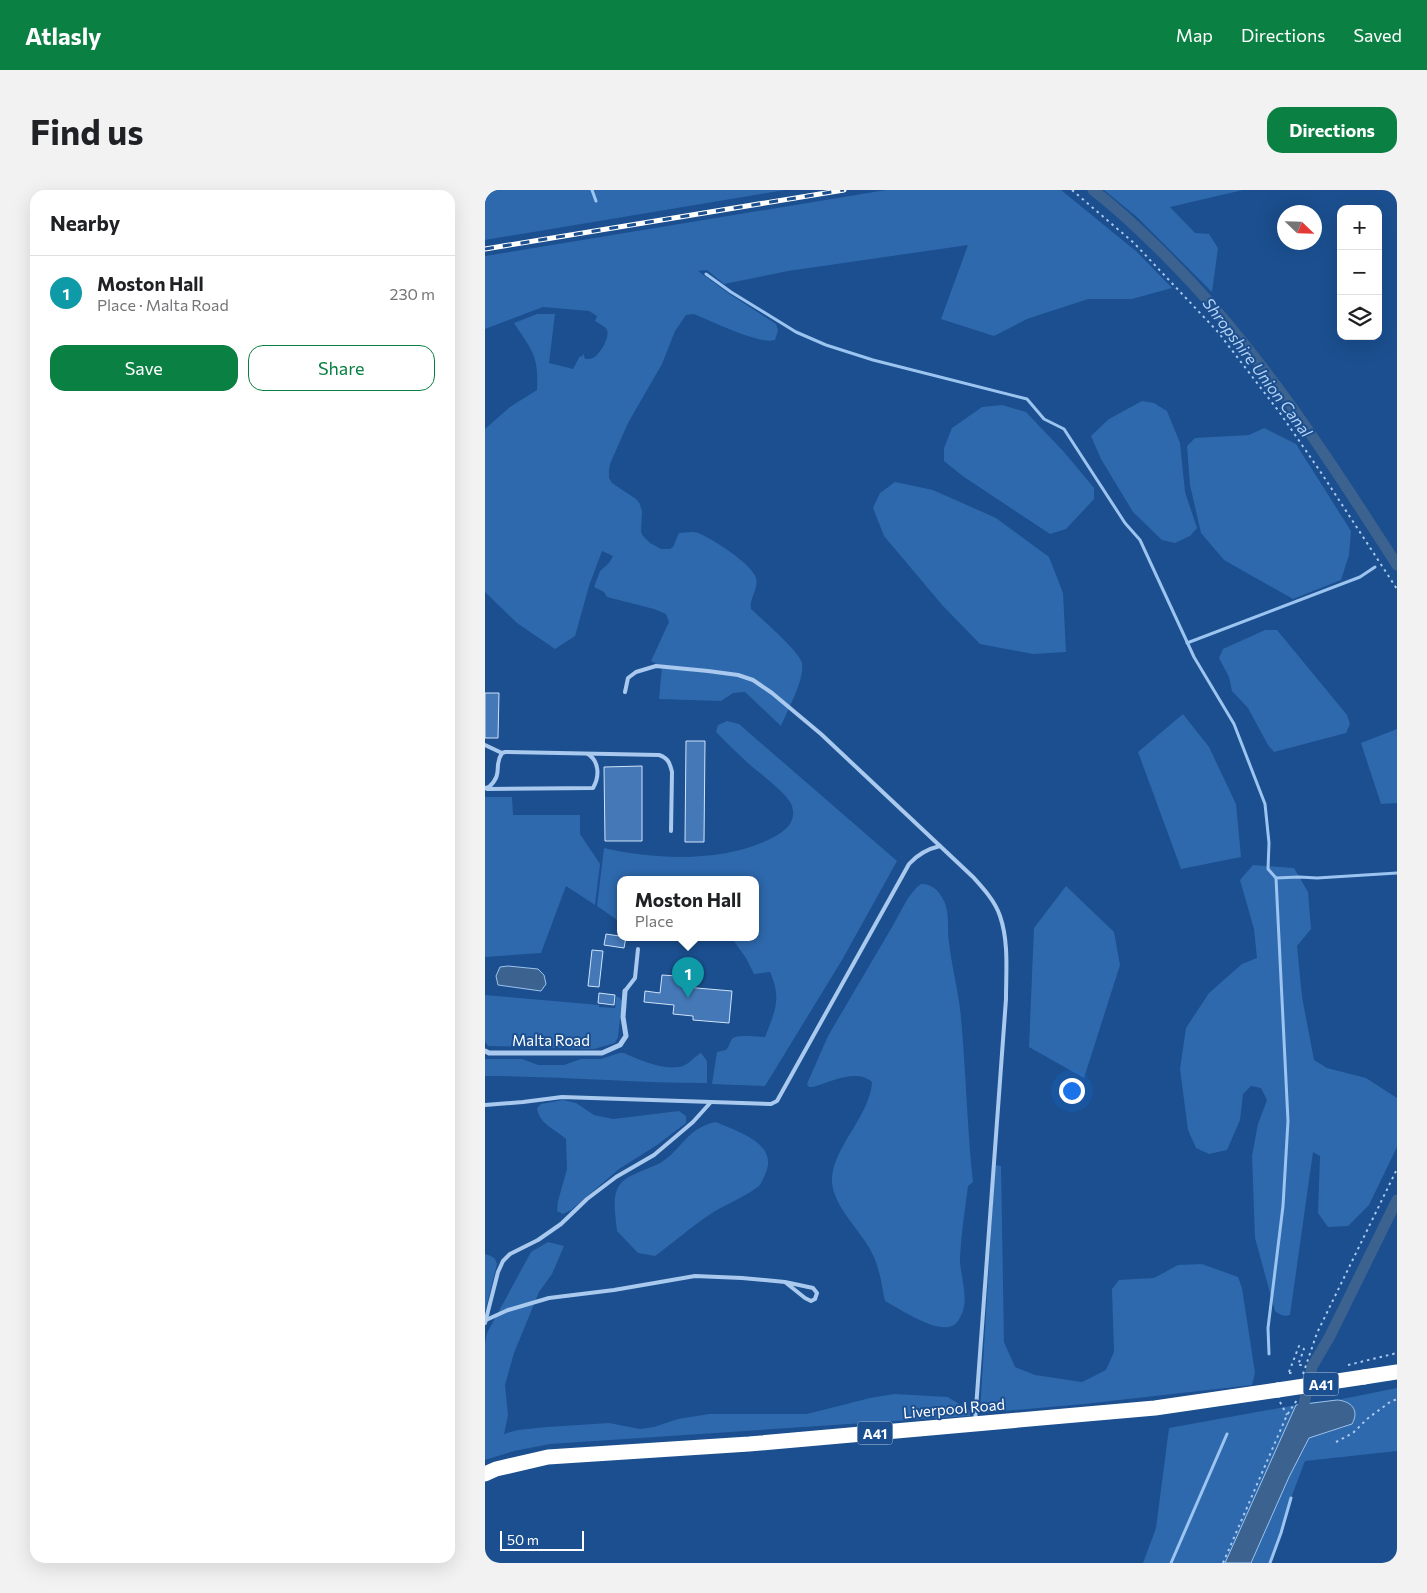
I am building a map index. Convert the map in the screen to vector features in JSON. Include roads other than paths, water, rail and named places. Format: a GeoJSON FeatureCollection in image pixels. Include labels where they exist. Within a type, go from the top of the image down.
{"type":"FeatureCollection","features":[{"type":"Feature","properties":{"kind":"highway","name":"Liverpool Road"},"geometry":{"type":"LineString","coordinates":[[485,1474],[496,1469],[548,1458],[749,1444],[1155,1408],[1397,1372]]}},
{"type":"Feature","properties":{"kind":"street","name":"Malta Road"},"geometry":{"type":"LineString","coordinates":[[485,1051],[489,1053],[602,1053],[620,1045],[626,1036],[623,1017],[625,991]]}},
{"type":"Feature","properties":{"kind":"lane"},"geometry":{"type":"LineString","coordinates":[[625,692],[628,678],[637,672],[656,666],[738,675],[753,680],[772,693],[821,734],[973,877],[987,893],[1000,915],[1006,945],[1006,999],[975,1424]]}},
{"type":"Feature","properties":{"kind":"lane"},"geometry":{"type":"LineString","coordinates":[[485,745],[501,753],[659,755],[665,757],[669,762],[672,772],[671,831]]}},
{"type":"Feature","properties":{"kind":"lane"},"geometry":{"type":"LineString","coordinates":[[485,788],[489,787],[498,776],[501,753]]}},
{"type":"Feature","properties":{"kind":"lane"},"geometry":{"type":"LineString","coordinates":[[485,788],[593,788],[597,782],[597,763],[588,754]]}},
{"type":"Feature","properties":{"kind":"lane"},"geometry":{"type":"LineString","coordinates":[[485,1105],[562,1097],[771,1104],[777,1101],[909,864],[917,855],[930,848],[940,846]]}},
{"type":"Feature","properties":{"kind":"lane"},"geometry":{"type":"LineString","coordinates":[[625,991],[635,978],[638,949]]}},
{"type":"Feature","properties":{"kind":"lane"},"geometry":{"type":"LineString","coordinates":[[485,1322],[498,1272],[503,1261],[510,1254],[553,1230],[587,1199],[616,1177],[654,1155],[693,1122],[711,1102]]}},
{"type":"Feature","properties":{"kind":"lane"},"geometry":{"type":"LineString","coordinates":[[485,1322],[508,1310],[549,1298],[614,1290],[695,1276],[785,1282],[813,1288],[817,1293],[815,1298],[811,1301],[805,1298],[785,1282]]}},
{"type":"Feature","properties":{"kind":"waterway"},"geometry":{"type":"LineString","coordinates":[[592,190],[596,201]]}},
{"type":"Feature","properties":{"kind":"waterway","name":"Shropshire Union Canal"},"geometry":{"type":"LineString","coordinates":[[1093,190],[1129,220],[1163,253],[1229,325],[1289,403],[1397,565]]}},
{"type":"Feature","properties":{"kind":"waterway"},"geometry":{"type":"LineString","coordinates":[[706,274],[731,292],[796,332],[826,345],[873,360],[1027,399],[1044,419],[1064,429],[1125,523],[1140,540],[1194,657],[1234,724],[1265,804],[1269,843],[1268,869],[1276,878],[1288,1121],[1283,1206],[1268,1328],[1269,1354]]}},
{"type":"Feature","properties":{"kind":"waterway"},"geometry":{"type":"LineString","coordinates":[[1187,643],[1360,577],[1375,567]]}},
{"type":"Feature","properties":{"kind":"waterway"},"geometry":{"type":"LineString","coordinates":[[1276,878],[1317,878],[1397,873]]}},
{"type":"Feature","properties":{"kind":"waterway","name":"Shropshire Union Canal"},"geometry":{"type":"LineString","coordinates":[[1299,1418],[1312,1367],[1330,1336],[1397,1200]]}},
{"type":"Feature","properties":{"kind":"waterway"},"geometry":{"type":"LineString","coordinates":[[1171,1563],[1227,1434]]}},
{"type":"Feature","properties":{"kind":"waterway"},"geometry":{"type":"LineString","coordinates":[[1270,1563],[1291,1498]]}},
{"type":"Feature","properties":{"kind":"railway"},"geometry":{"type":"LineString","coordinates":[[485,249],[844,190]]}},
{"type":"Feature","properties":{"kind":"place","name":"Moston Hall"},"geometry":{"type":"Point","coordinates":[688,998]}}]}
